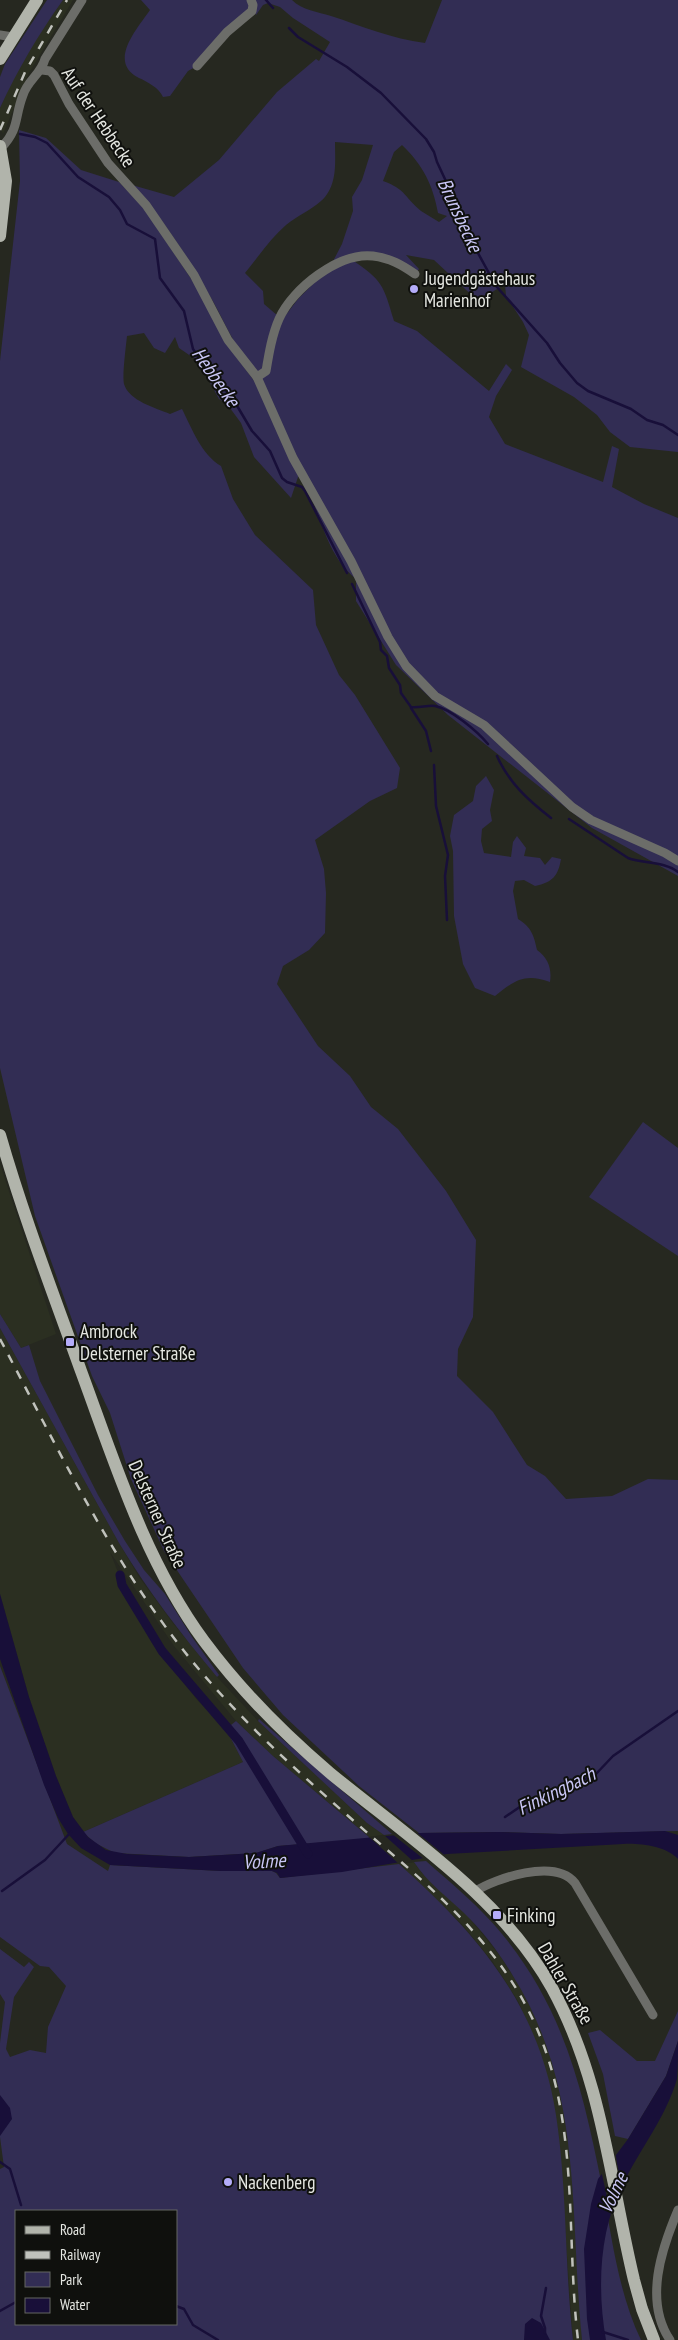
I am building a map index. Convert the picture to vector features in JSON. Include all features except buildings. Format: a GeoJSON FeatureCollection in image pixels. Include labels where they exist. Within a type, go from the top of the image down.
{"type":"FeatureCollection","features":[{"type":"Feature","properties":{"kind":"main road"},"geometry":{"type":"LineString","coordinates":[[0,58],[38,0]]}},
{"type":"Feature","properties":{"kind":"main road"},"geometry":{"type":"LineString","coordinates":[[0,147],[6,181],[0,236]]}},
{"type":"Feature","properties":{"kind":"main road","name":"Delsterner Straße"},"geometry":{"type":"LineString","coordinates":[[0,1135],[40,1260],[123,1485],[153,1553],[173,1591],[202,1638],[252,1700],[302,1749],[437,1860]]}},
{"type":"Feature","properties":{"kind":"main road","name":"Dahler Straße"},"geometry":{"type":"LineString","coordinates":[[437,1860],[474,1892],[523,1945],[550,1985],[572,2027],[594,2088],[621,2223],[642,2309],[654,2340]]}},
{"type":"Feature","properties":{"kind":"street"},"geometry":{"type":"LineString","coordinates":[[0,147],[14,131],[23,94],[35,75],[42,70],[44,59],[82,0]]}},
{"type":"Feature","properties":{"kind":"street"},"geometry":{"type":"LineString","coordinates":[[197,66],[206,53],[227,32],[252,11],[253,5],[251,0]]}},
{"type":"Feature","properties":{"kind":"street"},"geometry":{"type":"LineString","coordinates":[[0,35],[13,36]]}},
{"type":"Feature","properties":{"kind":"street","name":"Auf der Hebbecke"},"geometry":{"type":"LineString","coordinates":[[42,70],[50,71],[54,75],[70,104],[108,163],[146,205],[194,275],[228,340],[257,377]]}},
{"type":"Feature","properties":{"kind":"street"},"geometry":{"type":"LineString","coordinates":[[415,274],[393,260],[372,256],[352,259],[322,272],[296,292],[280,318],[270,346],[266,371],[257,377],[294,458],[351,561],[388,637],[406,666],[435,696],[484,725],[572,808],[591,820],[665,853],[678,861]]}},
{"type":"Feature","properties":{"kind":"street"},"geometry":{"type":"LineString","coordinates":[[474,1892],[488,1884],[522,1874],[555,1870],[567,1876],[575,1883],[652,2015]]}},
{"type":"Feature","properties":{"kind":"street"},"geometry":{"type":"LineString","coordinates":[[670,2340],[660,2319],[657,2280],[661,2258],[678,2210]]}},
{"type":"Feature","properties":{"kind":"shaded area"},"geometry":{"type":"Polygon","coordinates":[[[63,0],[73,0],[29,73],[3,134],[0,126],[0,108],[18,68],[39,33],[63,0]]]}},
{"type":"Feature","properties":{"kind":"shaded area"},"geometry":{"type":"Polygon","coordinates":[[[0,1164],[56,1334],[21,1348],[0,1314],[0,1164]]]}},
{"type":"Feature","properties":{"kind":"shaded area"},"geometry":{"type":"Polygon","coordinates":[[[0,1328],[119,1543],[139,1577],[172,1622],[217,1677],[258,1721],[367,1823],[384,1835],[369,1837],[273,1756],[236,1721],[174,1646],[110,1552],[129,1600],[152,1643],[198,1701],[226,1729],[243,1762],[83,1832],[73,1817],[56,1776],[29,1697],[0,1594],[0,1328]]]}},
{"type":"Feature","properties":{"kind":"shaded area"},"geometry":{"type":"Polygon","coordinates":[[[414,1862],[421,1872],[466,1914],[500,1956],[525,1995],[545,2038],[556,2071],[571,2159],[582,2340],[573,2340],[558,2129],[536,2042],[518,2001],[493,1962],[461,1923],[399,1864],[414,1862]]]}},
{"type":"Feature","properties":{"kind":"green space"},"geometry":{"type":"Polygon","coordinates":[[[47,0],[63,0],[29,52],[0,108],[0,77],[5,64],[47,0]]]}},
{"type":"Feature","properties":{"kind":"green space"},"geometry":{"type":"Polygon","coordinates":[[[141,0],[292,0],[310,10],[389,35],[425,43],[442,0],[678,0],[678,452],[630,447],[610,432],[597,415],[574,397],[521,367],[529,335],[506,296],[505,284],[478,301],[434,260],[406,255],[419,269],[415,274],[393,261],[377,256],[351,259],[370,273],[380,284],[394,321],[417,331],[489,391],[506,364],[512,370],[496,396],[489,417],[505,444],[603,482],[612,446],[619,449],[612,487],[644,504],[678,518],[678,876],[592,828],[448,715],[396,665],[356,601],[356,579],[336,556],[307,487],[299,474],[291,498],[254,457],[241,423],[227,404],[219,399],[198,361],[179,348],[175,337],[165,353],[154,348],[144,333],[127,336],[123,375],[127,390],[137,399],[170,414],[182,409],[203,448],[221,466],[233,499],[255,535],[313,590],[316,625],[339,675],[355,695],[400,768],[397,788],[370,801],[315,840],[324,869],[326,893],[325,933],[309,950],[283,966],[277,984],[318,1046],[350,1076],[371,1107],[398,1129],[446,1191],[476,1240],[473,1317],[458,1349],[457,1376],[493,1412],[527,1465],[545,1476],[566,1499],[612,1496],[648,1479],[678,1480],[678,1831],[561,1834],[499,1832],[419,1833],[359,1786],[283,1715],[243,1668],[164,1551],[131,1479],[110,1413],[92,1376],[35,1216],[0,1068],[0,361],[20,181],[19,130],[46,138],[81,170],[119,182],[143,207],[204,298],[226,343],[255,382],[269,373],[273,349],[282,320],[298,299],[330,267],[342,244],[353,211],[352,197],[362,180],[373,145],[335,142],[333,181],[326,195],[321,201],[280,230],[245,273],[263,291],[264,304],[278,316],[267,345],[262,369],[258,372],[237,347],[203,284],[174,239],[154,210],[132,185],[174,197],[219,160],[277,92],[316,59],[319,61],[330,42],[293,18],[280,7],[268,3],[263,5],[256,15],[253,6],[252,11],[227,32],[197,66],[188,71],[170,96],[163,97],[153,86],[130,71],[125,63],[125,54],[132,36],[150,10],[141,0]],[[402,145],[394,152],[383,181],[396,187],[421,211],[439,222],[447,216],[438,213],[430,184],[416,160],[402,145]]]}},
{"type":"Feature","properties":{"kind":"green space"},"geometry":{"type":"Polygon","coordinates":[[[486,776],[494,790],[490,810],[492,821],[482,829],[481,841],[484,853],[511,857],[513,842],[517,836],[526,848],[524,856],[540,858],[545,865],[552,857],[561,859],[556,874],[550,880],[535,886],[524,880],[515,881],[513,891],[518,919],[529,928],[537,950],[544,956],[550,968],[550,982],[527,978],[515,982],[495,996],[475,988],[463,964],[454,916],[453,851],[450,836],[454,815],[473,801],[476,786],[486,776]]]}},
{"type":"Feature","properties":{"kind":"green space"},"geometry":{"type":"Polygon","coordinates":[[[643,1122],[678,1148],[678,1256],[589,1197],[643,1122]]]}},
{"type":"Feature","properties":{"kind":"green space"},"geometry":{"type":"Polygon","coordinates":[[[0,1314],[21,1348],[29,1345],[40,1381],[98,1495],[125,1541],[144,1570],[165,1594],[219,1675],[217,1677],[165,1612],[119,1543],[0,1328],[0,1314]]]}},
{"type":"Feature","properties":{"kind":"green space"},"geometry":{"type":"Polygon","coordinates":[[[0,1666],[67,1844],[108,1871],[110,1865],[221,1871],[272,1871],[280,1878],[399,1864],[429,1892],[483,1950],[505,1981],[524,2014],[539,2049],[551,2087],[561,2155],[573,2340],[0,2340],[0,2169],[4,2167],[0,2137],[0,2043],[5,2002],[0,1994],[0,1949],[24,1967],[29,1962],[34,1967],[14,1997],[6,2049],[10,2057],[30,2050],[46,2053],[48,2027],[66,1986],[49,1967],[40,1966],[0,1937],[0,1666]]]}},
{"type":"Feature","properties":{"kind":"green space"},"geometry":{"type":"Polygon","coordinates":[[[259,1719],[392,1834],[384,1835],[367,1823],[258,1721],[259,1719]]]}},
{"type":"Feature","properties":{"kind":"green space"},"geometry":{"type":"Polygon","coordinates":[[[236,1721],[273,1756],[369,1837],[368,1839],[278,1846],[256,1853],[189,1857],[115,1853],[95,1843],[83,1832],[243,1762],[226,1729],[236,1721]]]}},
{"type":"Feature","properties":{"kind":"green space"},"geometry":{"type":"Polygon","coordinates":[[[426,1861],[475,1905],[502,1934],[524,1963],[542,1992],[556,2023],[579,2085],[595,2151],[621,2284],[641,2340],[582,2340],[569,2153],[563,2108],[552,2063],[536,2019],[513,1976],[478,1927],[431,1883],[414,1862],[426,1861]]]}},
{"type":"Feature","properties":{"kind":"green space"},"geometry":{"type":"Polygon","coordinates":[[[678,2011],[678,2041],[666,2076],[628,2139],[615,2136],[603,2074],[588,2033],[600,2030],[637,2061],[655,2061],[678,2011]]]}},
{"type":"Feature","properties":{"kind":"water","name":"Volme"},"geometry":{"type":"Polygon","coordinates":[[[0,1594],[29,1697],[56,1776],[73,1817],[88,1837],[106,1850],[127,1854],[189,1857],[256,1853],[278,1846],[419,1833],[499,1832],[561,1834],[665,1831],[678,1835],[678,1859],[660,1848],[630,1844],[447,1854],[342,1872],[280,1878],[277,1873],[272,1871],[221,1871],[110,1865],[81,1848],[68,1834],[58,1818],[44,1785],[0,1659],[0,1594]]]}},
{"type":"Feature","properties":{"kind":"water","name":"Volme"},"geometry":{"type":"Polygon","coordinates":[[[678,2041],[677,2079],[672,2093],[660,2120],[623,2184],[609,2221],[602,2260],[601,2280],[601,2301],[606,2340],[590,2340],[587,2319],[584,2249],[591,2204],[598,2179],[628,2139],[666,2076],[678,2041]]]}},
{"type":"Feature","properties":{"kind":"water"},"geometry":{"type":"Polygon","coordinates":[[[0,2095],[10,2108],[12,2119],[0,2136],[0,2095]]]}},
{"type":"Feature","properties":{"kind":"water"},"geometry":{"type":"Polygon","coordinates":[[[532,2318],[541,2323],[550,2340],[524,2340],[525,2324],[532,2318]]]}},
{"type":"Feature","properties":{"kind":"pier"},"geometry":{"type":"Polygon","coordinates":[[[415,1831],[447,1857],[425,1860],[392,1834],[415,1831]]]}},
{"type":"Feature","properties":{"kind":"pier"},"geometry":{"type":"Polygon","coordinates":[[[384,1835],[414,1862],[399,1864],[369,1837],[384,1835]]]}},
{"type":"Feature","properties":{"kind":"pier"},"geometry":{"type":"Polygon","coordinates":[[[615,2151],[622,2191],[612,2220],[601,2170],[615,2151]]]}},
{"type":"Feature","properties":{"kind":"waterway","name":"Brunsbecke"},"geometry":{"type":"LineString","coordinates":[[266,0],[273,8]]}},
{"type":"Feature","properties":{"kind":"waterway","name":"Brunsbecke"},"geometry":{"type":"LineString","coordinates":[[289,28],[298,37],[347,67],[381,93],[426,139],[434,152],[458,207],[467,233],[496,286],[547,343],[560,363],[577,383],[588,391],[631,409],[647,420],[663,425],[678,435]]}},
{"type":"Feature","properties":{"kind":"waterway","name":"Hebbecke"},"geometry":{"type":"LineString","coordinates":[[20,134],[35,137],[47,143],[78,177],[109,197],[120,210],[127,224],[155,239],[160,278],[184,311],[193,349],[233,399],[252,431],[270,451],[282,478],[287,482],[302,487],[305,491],[347,573]]}},
{"type":"Feature","properties":{"kind":"waterway","name":"Hebbecke"},"geometry":{"type":"LineString","coordinates":[[352,584],[380,642],[381,650],[387,656],[389,668],[400,685],[401,693],[411,707],[435,706],[448,711],[463,721],[488,744]]}},
{"type":"Feature","properties":{"kind":"waterway"},"geometry":{"type":"LineString","coordinates":[[411,708],[426,731],[431,751]]}},
{"type":"Feature","properties":{"kind":"waterway","name":"Hebbecke"},"geometry":{"type":"LineString","coordinates":[[497,756],[513,783],[551,818]]}},
{"type":"Feature","properties":{"kind":"waterway"},"geometry":{"type":"LineString","coordinates":[[434,765],[436,806],[448,855],[445,876],[447,920]]}},
{"type":"Feature","properties":{"kind":"waterway","name":"Hebbecke"},"geometry":{"type":"LineString","coordinates":[[569,819],[628,858],[660,864],[678,872]]}},
{"type":"Feature","properties":{"kind":"waterway"},"geometry":{"type":"LineString","coordinates":[[120,1575],[122,1585],[162,1651],[239,1741],[308,1854]]}},
{"type":"Feature","properties":{"kind":"waterway","name":"Finkingbach"},"geometry":{"type":"LineString","coordinates":[[505,1817],[527,1802],[595,1775],[613,1756],[678,1711]]}},
{"type":"Feature","properties":{"kind":"waterway"},"geometry":{"type":"LineString","coordinates":[[2,1891],[45,1860],[71,1832]]}},
{"type":"Feature","properties":{"kind":"waterway"},"geometry":{"type":"LineString","coordinates":[[0,2162],[10,2169],[21,2205]]}},
{"type":"Feature","properties":{"kind":"waterway"},"geometry":{"type":"LineString","coordinates":[[545,2333],[541,2316],[546,2288]]}},
{"type":"Feature","properties":{"kind":"waterway"},"geometry":{"type":"LineString","coordinates":[[0,2311],[15,2303]]}},
{"type":"Feature","properties":{"kind":"waterway"},"geometry":{"type":"LineString","coordinates":[[178,2307],[184,2309],[193,2325],[218,2340]]}},
{"type":"Feature","properties":{"kind":"waterway"},"geometry":{"type":"LineString","coordinates":[[603,2332],[628,2340]]}},
{"type":"Feature","properties":{"kind":"railway"},"geometry":{"type":"LineString","coordinates":[[0,130],[25,72],[67,0]]}},
{"type":"Feature","properties":{"kind":"railway"},"geometry":{"type":"LineString","coordinates":[[0,1339],[95,1517],[148,1603],[178,1643],[229,1703],[288,1762],[445,1902],[490,1951],[526,2005],[540,2036],[552,2072],[561,2110],[569,2186],[578,2340]]}},
{"type":"Feature","properties":{"kind":"place","name":"Jugendgästehaus Marienhof"},"geometry":{"type":"Point","coordinates":[414,289]}},
{"type":"Feature","properties":{"kind":"place","name":"Ambrock Delsterner Straße"},"geometry":{"type":"Point","coordinates":[70,1342]}},
{"type":"Feature","properties":{"kind":"place","name":"Finking"},"geometry":{"type":"Point","coordinates":[497,1915]}},
{"type":"Feature","properties":{"kind":"place","name":"Nackenberg"},"geometry":{"type":"Point","coordinates":[228,2182]}}]}
